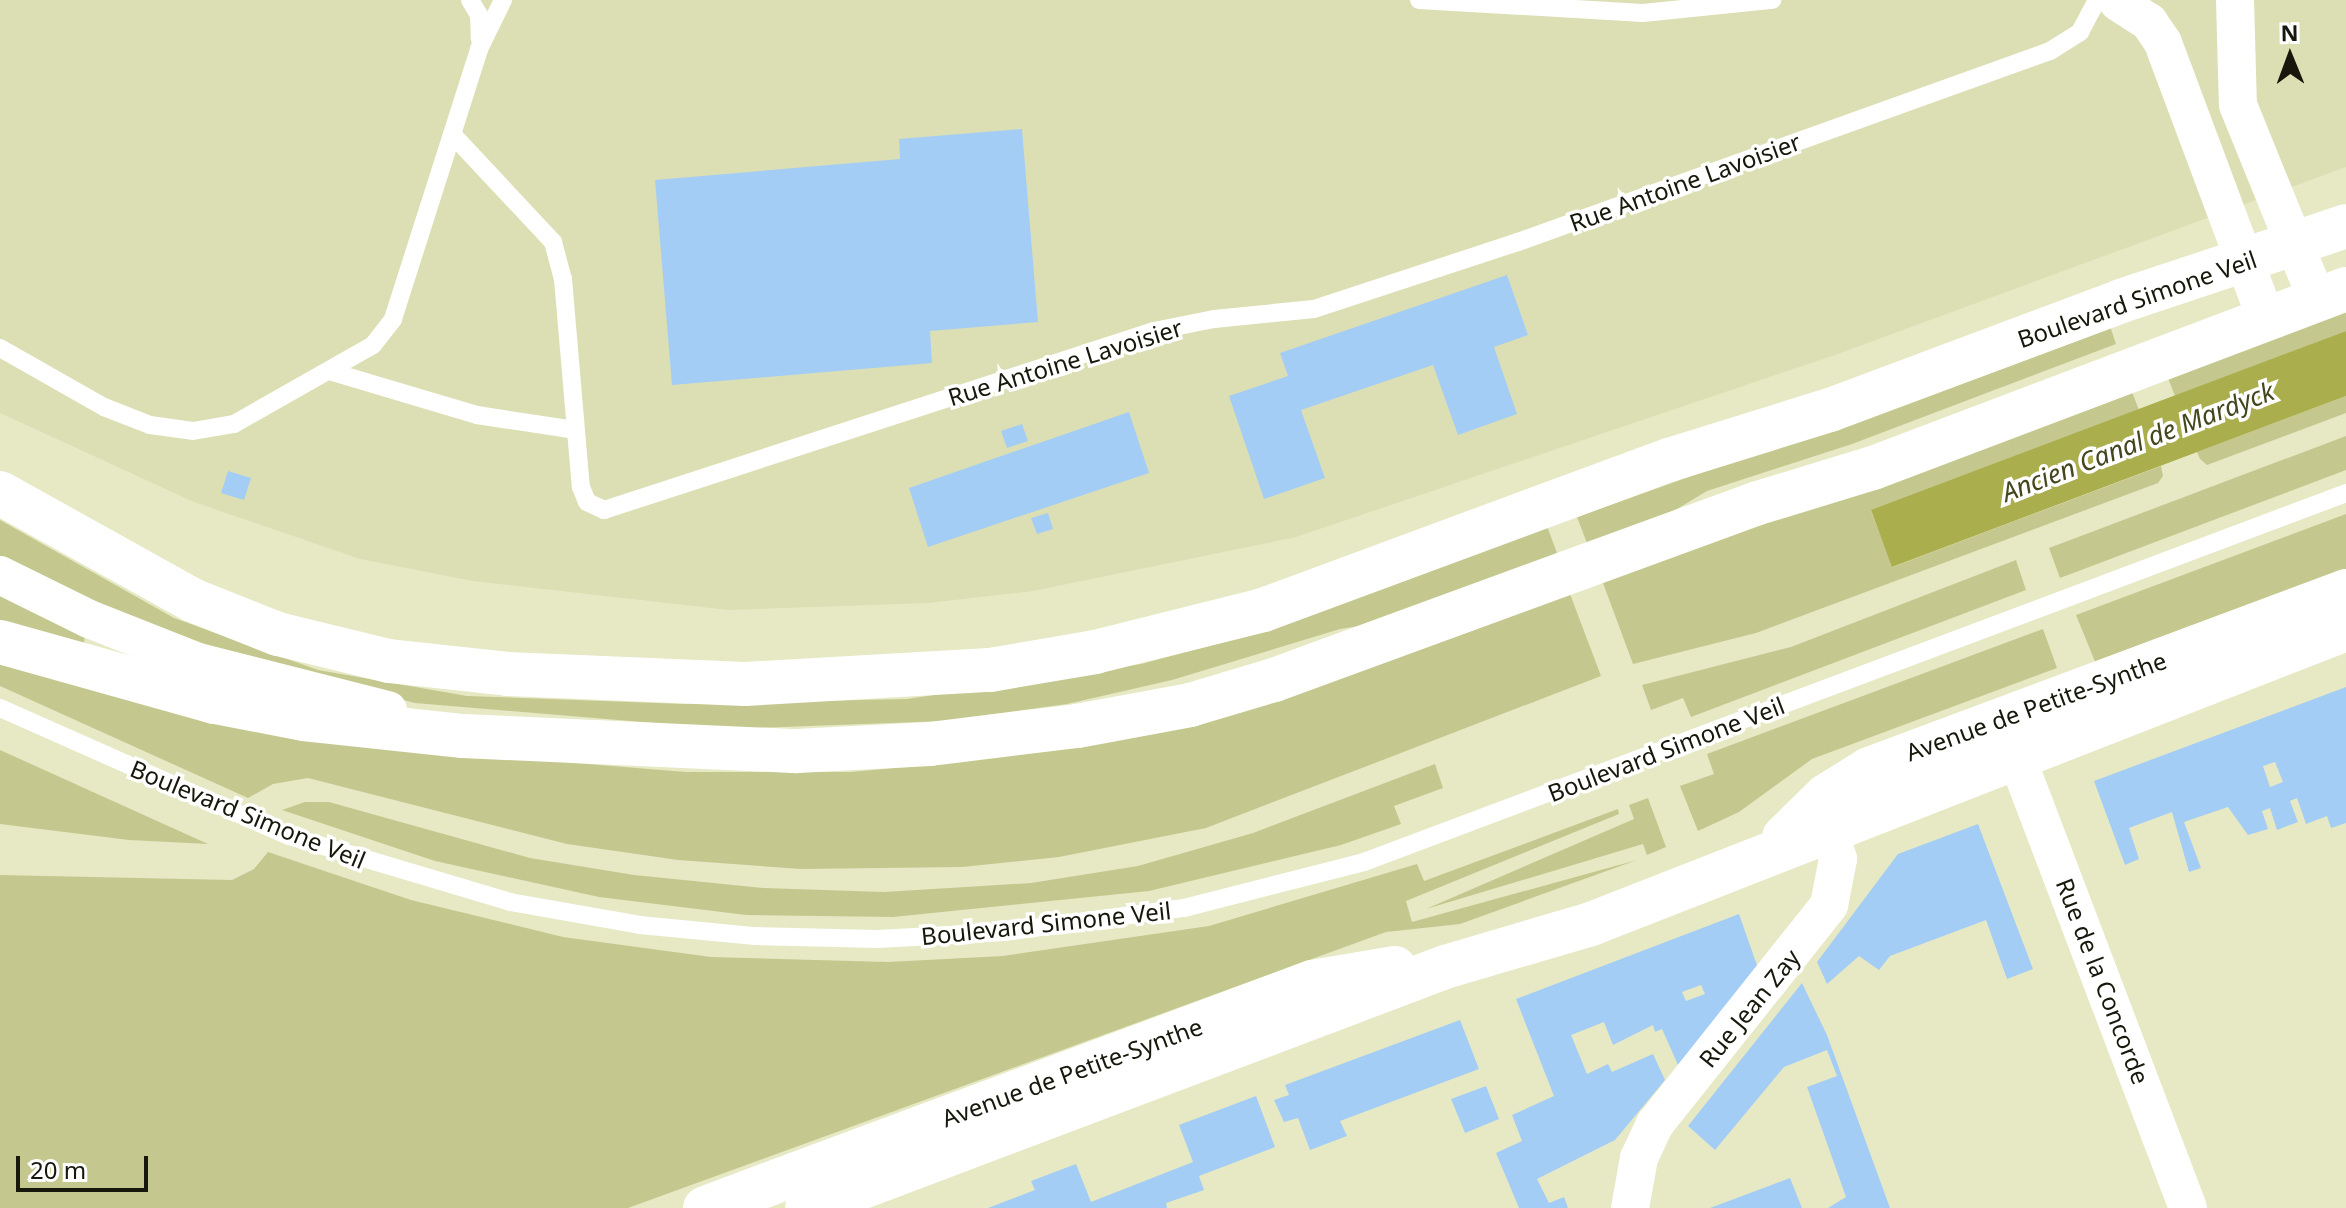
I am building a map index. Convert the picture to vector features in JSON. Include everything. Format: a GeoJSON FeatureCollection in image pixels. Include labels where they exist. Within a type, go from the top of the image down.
{"type":"FeatureCollection","features":[{"type":"Feature","properties":{"kind":"street"},"geometry":{"type":"LineString","coordinates":[[0,642],[157,689],[304,719],[432,734],[731,751],[899,747],[1077,726],[1190,705],[1310,668],[1755,504],[1873,468],[2332,295],[2295,244],[2235,95],[2235,0]]}},
{"type":"Feature","properties":{"kind":"street"},"geometry":{"type":"LineString","coordinates":[[2114,1],[2149,22],[2163,43],[2266,319]]}},
{"type":"Feature","properties":{"kind":"street","name":"Boulevard Simone Veil"},"geometry":{"type":"LineString","coordinates":[[0,493],[192,600],[278,634],[368,657],[508,674],[680,682],[778,684],[936,676],[1067,658],[1263,610],[1660,463],[1830,410],[2346,226]]}},
{"type":"Feature","properties":{"kind":"street"},"geometry":{"type":"LineString","coordinates":[[0,575],[125,634],[255,679],[366,706],[611,744]]}},
{"type":"Feature","properties":{"kind":"street","name":"Avenue de Petite-Synthe"},"geometry":{"type":"LineString","coordinates":[[2009,736],[2346,591]]}},
{"type":"Feature","properties":{"kind":"street","name":"Avenue de Petite-Synthe"},"geometry":{"type":"LineString","coordinates":[[807,1208],[1445,967],[1591,924],[1750,862],[1825,815],[1869,769],[2009,736],[2346,629]]}},
{"type":"Feature","properties":{"kind":"street","name":"Rue de la Concorde"},"geometry":{"type":"LineString","coordinates":[[2009,736],[2188,1208]]}},
{"type":"Feature","properties":{"kind":"street","name":"Rue Jean Zay"},"geometry":{"type":"LineString","coordinates":[[1630,1208],[1639,1158],[1655,1124],[1829,905],[1838,870],[1825,815]]}},
{"type":"Feature","properties":{"kind":"street","name":"Avenue de Petite-Synthe"},"geometry":{"type":"LineString","coordinates":[[705,1208],[1312,982],[1355,971],[1445,967]]}},
{"type":"Feature","properties":{"kind":"lane"},"geometry":{"type":"LineString","coordinates":[[470,0],[481,25],[479,49]]}},
{"type":"Feature","properties":{"kind":"lane"},"geometry":{"type":"LineString","coordinates":[[0,348],[84,397],[150,425],[179,430],[234,424],[373,345],[388,329],[479,49],[503,0]]}},
{"type":"Feature","properties":{"kind":"lane"},"geometry":{"type":"LineString","coordinates":[[1419,0],[1643,13],[1772,0]]}},
{"type":"Feature","properties":{"kind":"lane","name":"Rue Antoine Lavoisier"},"geometry":{"type":"LineString","coordinates":[[452,134],[553,242],[563,279],[575,430],[587,502],[599,510],[613,509],[1154,331],[1214,319],[1314,309],[1518,242],[2050,51],[2080,32],[2114,1]]}},
{"type":"Feature","properties":{"kind":"lane"},"geometry":{"type":"LineString","coordinates":[[329,371],[477,415],[575,430]]}},
{"type":"Feature","properties":{"kind":"lane","name":"Boulevard Simone Veil"},"geometry":{"type":"LineString","coordinates":[[0,708],[289,836],[510,902],[727,934],[878,939],[1004,932],[1184,908],[1364,862],[2346,493]]}},
{"type":"Feature","properties":{"kind":"shaded area"},"geometry":{"type":"Polygon","coordinates":[[[0,0],[2346,0],[2346,167],[1835,355],[1296,537],[1033,591],[928,603],[729,610],[473,581],[360,559],[194,502],[0,413],[0,0]]]}},
{"type":"Feature","properties":{"kind":"shaded area"},"geometry":{"type":"Polygon","coordinates":[[[2346,300],[2346,331],[2175,396],[2164,368],[2346,300]]]}},
{"type":"Feature","properties":{"kind":"shaded area"},"geometry":{"type":"Polygon","coordinates":[[[2110,326],[2116,344],[1852,444],[1707,491],[1642,530],[1590,551],[1577,517],[2110,326]]]}},
{"type":"Feature","properties":{"kind":"shaded area"},"geometry":{"type":"Polygon","coordinates":[[[2129,384],[2139,410],[1871,511],[1893,567],[2161,466],[2163,476],[2158,483],[1756,633],[1633,664],[1600,575],[2129,384]]]}},
{"type":"Feature","properties":{"kind":"shaded area"},"geometry":{"type":"Polygon","coordinates":[[[2346,396],[2346,413],[2207,465],[2197,452],[2346,396]]]}},
{"type":"Feature","properties":{"kind":"shaded area"},"geometry":{"type":"Polygon","coordinates":[[[2346,436],[2346,470],[2060,578],[2049,548],[2346,436]]]}},
{"type":"Feature","properties":{"kind":"shaded area"},"geometry":{"type":"Polygon","coordinates":[[[2346,514],[2346,570],[2096,664],[2076,615],[2346,514]]]}},
{"type":"Feature","properties":{"kind":"shaded area"},"geometry":{"type":"Polygon","coordinates":[[[0,520],[174,618],[318,670],[467,696],[684,704],[907,699],[1141,664],[1266,631],[1547,526],[1561,564],[1404,619],[1340,629],[1172,680],[1067,704],[945,721],[726,729],[415,703],[200,650],[0,563],[0,520]]]}},
{"type":"Feature","properties":{"kind":"shaded area"},"geometry":{"type":"Polygon","coordinates":[[[2016,560],[2026,590],[1691,717],[1683,698],[1651,710],[1642,685],[1791,647],[2016,560]]]}},
{"type":"Feature","properties":{"kind":"shaded area"},"geometry":{"type":"Polygon","coordinates":[[[1567,586],[1601,676],[1206,828],[1059,857],[962,867],[801,869],[678,860],[567,844],[308,778],[273,784],[248,798],[0,686],[0,654],[476,755],[686,772],[850,772],[930,765],[1567,586]]]}},
{"type":"Feature","properties":{"kind":"shaded area"},"geometry":{"type":"Polygon","coordinates":[[[0,590],[85,634],[84,644],[0,625],[0,590]]]}},
{"type":"Feature","properties":{"kind":"shaded area"},"geometry":{"type":"Polygon","coordinates":[[[2043,629],[2057,668],[1812,759],[1739,812],[1698,831],[1680,786],[1714,774],[1707,754],[2043,629]]]}},
{"type":"Feature","properties":{"kind":"shaded area"},"geometry":{"type":"Polygon","coordinates":[[[0,750],[208,844],[129,840],[0,824],[0,750]]]}},
{"type":"Feature","properties":{"kind":"shaded area"},"geometry":{"type":"Polygon","coordinates":[[[1435,764],[1443,788],[1394,806],[1401,824],[1341,845],[1149,891],[893,917],[746,915],[599,897],[435,861],[282,810],[305,802],[329,802],[530,858],[634,875],[763,888],[884,892],[1031,883],[1138,866],[1253,833],[1435,764]]]}},
{"type":"Feature","properties":{"kind":"shaded area"},"geometry":{"type":"Polygon","coordinates":[[[1648,798],[1666,847],[1647,855],[1643,844],[1426,909],[1634,819],[1629,805],[1648,798]]]}},
{"type":"Feature","properties":{"kind":"shaded area"},"geometry":{"type":"Polygon","coordinates":[[[1618,809],[1619,814],[1406,901],[1412,922],[1637,860],[1460,924],[1386,932],[628,1208],[0,1208],[0,875],[232,880],[254,869],[268,852],[411,900],[563,937],[711,957],[888,962],[1003,956],[1209,926],[1417,864],[1424,881],[1618,809]]]}},
{"type":"Feature","properties":{"kind":"water","name":"Ancien Canal de Mardyck"},"geometry":{"type":"Polygon","coordinates":[[[2346,331],[2346,396],[1892,567],[1871,510],[2346,331]]]}},
{"type":"Feature","properties":{"kind":"building"},"geometry":{"type":"Polygon","coordinates":[[[1022,129],[1038,322],[930,331],[932,363],[672,385],[655,180],[900,159],[899,139],[1022,129]]]}},
{"type":"Feature","properties":{"kind":"building"},"geometry":{"type":"Polygon","coordinates":[[[1507,275],[1528,335],[1494,347],[1517,414],[1458,435],[1433,365],[1301,410],[1325,478],[1264,499],[1229,396],[1288,376],[1280,353],[1507,275]]]}},
{"type":"Feature","properties":{"kind":"building"},"geometry":{"type":"Polygon","coordinates":[[[1129,412],[1149,473],[928,547],[909,488],[1129,412]]]}},
{"type":"Feature","properties":{"kind":"building"},"geometry":{"type":"Polygon","coordinates":[[[1022,424],[1028,441],[1007,448],[1001,431],[1022,424]]]}},
{"type":"Feature","properties":{"kind":"building"},"geometry":{"type":"Polygon","coordinates":[[[228,471],[251,478],[244,500],[221,493],[228,471]]]}},
{"type":"Feature","properties":{"kind":"building"},"geometry":{"type":"Polygon","coordinates":[[[1048,513],[1053,529],[1037,534],[1031,518],[1048,513]]]}},
{"type":"Feature","properties":{"kind":"building"},"geometry":{"type":"Polygon","coordinates":[[[2346,687],[2346,823],[2331,828],[2327,816],[2306,824],[2297,798],[2290,801],[2298,822],[2277,830],[2270,808],[2262,811],[2268,829],[2248,835],[2228,807],[2184,822],[2201,868],[2189,872],[2172,812],[2129,828],[2139,859],[2125,865],[2094,781],[2346,687]],[[2275,762],[2263,766],[2270,787],[2283,782],[2275,762]]]}},
{"type":"Feature","properties":{"kind":"building"},"geometry":{"type":"Polygon","coordinates":[[[1978,824],[2033,969],[2007,979],[1986,920],[1890,956],[1879,970],[1859,956],[1827,984],[1817,962],[1898,854],[1978,824]]]}},
{"type":"Feature","properties":{"kind":"building"},"geometry":{"type":"Polygon","coordinates":[[[1739,914],[1758,968],[1678,1065],[1662,1029],[1655,1032],[1653,1025],[1613,1045],[1604,1022],[1571,1035],[1587,1074],[1608,1064],[1612,1072],[1653,1054],[1665,1080],[1615,1140],[1537,1179],[1549,1203],[1564,1197],[1568,1208],[1519,1208],[1496,1153],[1522,1141],[1512,1115],[1554,1096],[1516,999],[1739,914]],[[1701,985],[1682,992],[1686,1001],[1705,994],[1701,985]]]}},
{"type":"Feature","properties":{"kind":"building"},"geometry":{"type":"Polygon","coordinates":[[[1802,983],[1827,1035],[1890,1208],[1828,1208],[1846,1197],[1807,1087],[1837,1076],[1827,1050],[1784,1067],[1715,1150],[1688,1126],[1802,983]]]}},
{"type":"Feature","properties":{"kind":"building"},"geometry":{"type":"Polygon","coordinates":[[[1460,1020],[1479,1069],[1340,1121],[1347,1136],[1310,1150],[1298,1118],[1284,1122],[1274,1100],[1289,1095],[1285,1085],[1460,1020]]]}},
{"type":"Feature","properties":{"kind":"building"},"geometry":{"type":"Polygon","coordinates":[[[1486,1086],[1499,1119],[1465,1133],[1451,1099],[1486,1086]]]}},
{"type":"Feature","properties":{"kind":"building"},"geometry":{"type":"Polygon","coordinates":[[[1256,1096],[1275,1147],[1199,1176],[1204,1190],[1166,1203],[1167,1208],[988,1208],[1035,1190],[1031,1181],[1076,1164],[1091,1202],[1193,1162],[1179,1125],[1256,1096]]]}},
{"type":"Feature","properties":{"kind":"building"},"geometry":{"type":"Polygon","coordinates":[[[1790,1178],[1802,1208],[1710,1208],[1790,1178]]]}}]}
